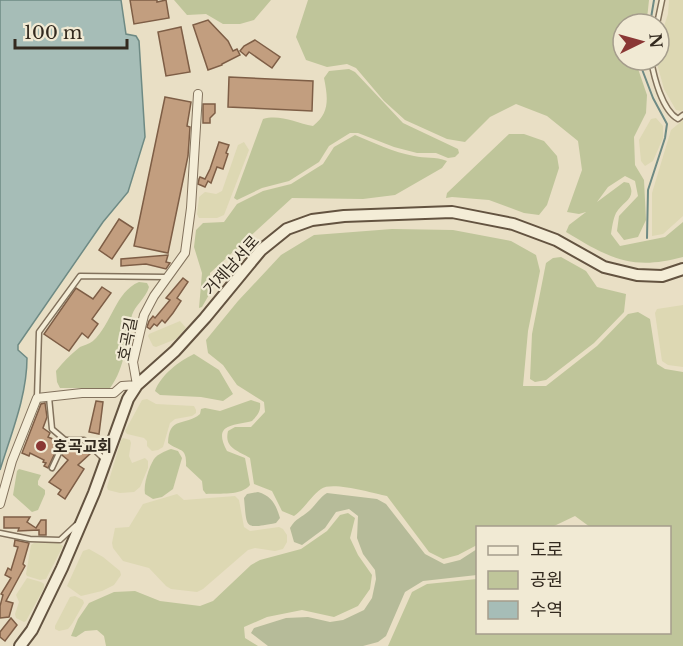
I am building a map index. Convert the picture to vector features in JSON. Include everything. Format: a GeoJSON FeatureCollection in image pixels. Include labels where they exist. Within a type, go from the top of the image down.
{"type":"FeatureCollection","features":[{"type":"Feature","properties":{"kind":"main road","name":"거제남서로"},"geometry":{"type":"LineString","coordinates":[[20,646],[32,630],[83,518],[128,399],[138,385],[176,351],[261,250],[287,229],[312,220],[374,214],[435,212],[467,214],[513,224],[556,240],[604,267],[652,276],[683,269]]}},
{"type":"Feature","properties":{"kind":"street","name":"호곡길"},"geometry":{"type":"LineString","coordinates":[[37,398],[82,393],[114,393],[122,386],[138,385],[133,362],[144,315],[154,296],[184,253],[191,208],[198,94]]}},
{"type":"Feature","properties":{"kind":"street"},"geometry":{"type":"LineString","coordinates":[[0,504],[12,461],[37,398]]}},
{"type":"Feature","properties":{"kind":"lane"},"geometry":{"type":"LineString","coordinates":[[654,72],[660,94],[673,117],[678,118],[683,115]]}},
{"type":"Feature","properties":{"kind":"lane"},"geometry":{"type":"LineString","coordinates":[[37,398],[39,332],[80,276],[168,278]]}},
{"type":"Feature","properties":{"kind":"lane"},"geometry":{"type":"LineString","coordinates":[[49,396],[52,429],[65,440],[84,440],[106,461]]}},
{"type":"Feature","properties":{"kind":"lane"},"geometry":{"type":"LineString","coordinates":[[52,468],[65,440]]}},
{"type":"Feature","properties":{"kind":"lane"},"geometry":{"type":"LineString","coordinates":[[0,533],[30,539],[60,540],[83,518]]}},
{"type":"Feature","properties":{"kind":"shaded area"},"geometry":{"type":"Polygon","coordinates":[[[669,0],[683,0],[683,110],[681,111],[676,110],[664,89],[659,72],[671,72],[671,12],[668,12],[669,0]]]}},
{"type":"Feature","properties":{"kind":"shaded area"},"geometry":{"type":"Polygon","coordinates":[[[656,118],[663,126],[663,138],[653,161],[645,166],[641,161],[639,140],[651,119],[656,118]]]}},
{"type":"Feature","properties":{"kind":"shaded area"},"geometry":{"type":"Polygon","coordinates":[[[683,120],[683,216],[663,234],[652,236],[652,193],[671,130],[683,120]]]}},
{"type":"Feature","properties":{"kind":"shaded area"},"geometry":{"type":"Polygon","coordinates":[[[244,142],[249,150],[224,215],[217,218],[199,218],[197,214],[199,197],[205,192],[216,194],[222,191],[238,145],[244,142]]]}},
{"type":"Feature","properties":{"kind":"shaded area"},"geometry":{"type":"Polygon","coordinates":[[[683,305],[683,367],[668,365],[662,361],[655,313],[657,309],[683,305]]]}},
{"type":"Feature","properties":{"kind":"shaded area"},"geometry":{"type":"Polygon","coordinates":[[[180,321],[186,328],[176,339],[156,347],[153,346],[149,334],[180,321]]]}},
{"type":"Feature","properties":{"kind":"shaded area"},"geometry":{"type":"Polygon","coordinates":[[[147,399],[156,404],[194,406],[196,410],[192,416],[175,419],[170,423],[163,447],[152,451],[144,438],[127,434],[125,431],[142,400],[147,399]]]}},
{"type":"Feature","properties":{"kind":"shaded area"},"geometry":{"type":"Polygon","coordinates":[[[123,438],[130,440],[129,456],[132,463],[145,458],[148,461],[148,468],[140,487],[134,492],[120,493],[108,490],[107,487],[123,438]]]}},
{"type":"Feature","properties":{"kind":"shaded area"},"geometry":{"type":"Polygon","coordinates":[[[177,494],[184,500],[235,496],[239,500],[244,527],[250,531],[279,527],[287,535],[287,542],[283,549],[275,551],[255,548],[248,550],[197,592],[171,589],[149,568],[123,561],[112,543],[115,528],[129,527],[143,504],[177,494]]]}},
{"type":"Feature","properties":{"kind":"shaded area"},"geometry":{"type":"Polygon","coordinates":[[[58,543],[63,546],[46,579],[40,580],[26,574],[31,545],[58,543]]]}},
{"type":"Feature","properties":{"kind":"shaded area"},"geometry":{"type":"Polygon","coordinates":[[[89,549],[103,557],[120,571],[121,575],[114,585],[102,591],[81,596],[67,586],[83,551],[89,549]]]}},
{"type":"Feature","properties":{"kind":"shaded area"},"geometry":{"type":"Polygon","coordinates":[[[27,578],[41,582],[44,588],[24,622],[16,618],[19,602],[16,595],[27,578]]]}},
{"type":"Feature","properties":{"kind":"shaded area"},"geometry":{"type":"Polygon","coordinates":[[[75,596],[84,603],[72,624],[68,629],[59,631],[55,629],[70,597],[75,596]]]}},
{"type":"Feature","properties":{"kind":"green space"},"geometry":{"type":"Polygon","coordinates":[[[174,0],[271,0],[254,20],[240,24],[223,24],[206,14],[187,15],[174,0]]]}},
{"type":"Feature","properties":{"kind":"green space"},"geometry":{"type":"Polygon","coordinates":[[[308,0],[649,0],[648,12],[611,12],[611,72],[639,72],[647,95],[646,113],[634,137],[635,165],[644,180],[646,220],[638,237],[624,240],[617,231],[619,216],[638,196],[635,181],[625,176],[608,187],[597,202],[624,182],[629,183],[630,196],[616,213],[611,234],[620,246],[665,237],[683,222],[683,257],[649,263],[622,260],[595,249],[566,232],[569,225],[586,212],[579,214],[567,212],[582,170],[578,141],[547,116],[516,104],[490,117],[465,142],[447,139],[405,120],[384,101],[356,68],[347,64],[327,67],[306,60],[296,37],[308,0]]]}},
{"type":"Feature","properties":{"kind":"green space"},"geometry":{"type":"Polygon","coordinates":[[[349,69],[355,72],[403,123],[458,149],[459,153],[455,157],[448,158],[436,153],[417,153],[358,133],[350,133],[329,146],[319,162],[289,181],[262,188],[237,200],[234,198],[263,119],[282,118],[313,126],[325,110],[324,78],[329,71],[349,69]]]}},
{"type":"Feature","properties":{"kind":"green space"},"geometry":{"type":"Polygon","coordinates":[[[509,134],[524,134],[544,141],[557,156],[559,168],[547,205],[539,215],[524,213],[489,200],[446,198],[447,193],[509,134]]]}},
{"type":"Feature","properties":{"kind":"green space"},"geometry":{"type":"Polygon","coordinates":[[[355,135],[399,152],[447,161],[442,168],[395,195],[363,199],[292,198],[210,273],[214,286],[202,307],[199,308],[202,273],[194,247],[196,230],[203,223],[224,222],[237,204],[263,191],[291,184],[323,164],[334,147],[355,135]]]}},
{"type":"Feature","properties":{"kind":"green space"},"geometry":{"type":"Polygon","coordinates":[[[392,229],[453,230],[511,241],[536,255],[540,271],[528,331],[523,386],[546,386],[597,346],[628,314],[638,312],[650,319],[657,364],[665,369],[683,372],[683,646],[388,646],[412,592],[427,584],[476,579],[476,634],[671,634],[671,526],[589,526],[575,516],[554,526],[476,526],[476,546],[458,555],[443,559],[429,552],[387,496],[343,487],[326,487],[321,489],[294,516],[282,511],[272,491],[254,484],[250,458],[233,448],[227,437],[228,431],[235,427],[251,427],[265,412],[264,402],[237,385],[223,365],[208,353],[206,340],[238,301],[281,255],[314,235],[392,229]]]}},
{"type":"Feature","properties":{"kind":"green space"},"geometry":{"type":"Polygon","coordinates":[[[561,257],[586,271],[597,287],[626,294],[624,312],[594,343],[546,380],[535,382],[530,379],[532,334],[546,263],[553,258],[561,257]]]}},
{"type":"Feature","properties":{"kind":"green space"},"geometry":{"type":"Polygon","coordinates":[[[139,282],[147,283],[149,287],[132,315],[122,362],[110,388],[60,388],[56,371],[80,347],[93,341],[105,326],[124,293],[139,282]]]}},
{"type":"Feature","properties":{"kind":"green space"},"geometry":{"type":"Polygon","coordinates":[[[194,354],[219,370],[233,394],[223,401],[201,397],[160,395],[155,391],[171,369],[194,354]]]}},
{"type":"Feature","properties":{"kind":"green space"},"geometry":{"type":"Polygon","coordinates":[[[251,400],[260,403],[256,417],[252,421],[227,427],[222,435],[227,451],[245,458],[250,485],[241,491],[206,494],[202,481],[186,466],[184,453],[168,443],[171,428],[194,418],[200,414],[201,409],[220,411],[251,400]]]}},
{"type":"Feature","properties":{"kind":"green space"},"geometry":{"type":"Polygon","coordinates":[[[171,449],[178,451],[182,458],[173,489],[162,497],[153,499],[145,494],[148,471],[156,457],[171,449]]]}},
{"type":"Feature","properties":{"kind":"green space"},"geometry":{"type":"Polygon","coordinates":[[[19,469],[41,475],[38,485],[45,490],[45,494],[38,510],[32,512],[13,495],[19,469]]]}},
{"type":"Feature","properties":{"kind":"green space"},"geometry":{"type":"Polygon","coordinates":[[[258,492],[267,496],[275,505],[280,518],[276,523],[253,526],[247,521],[244,498],[247,494],[258,492]]]}},
{"type":"Feature","properties":{"kind":"green space"},"geometry":{"type":"Polygon","coordinates":[[[327,493],[377,499],[386,504],[425,554],[444,564],[460,560],[476,550],[476,575],[423,581],[405,592],[386,636],[378,642],[363,646],[268,646],[251,633],[254,628],[286,618],[308,617],[330,622],[343,620],[364,610],[372,598],[376,579],[375,570],[363,554],[357,538],[358,516],[349,509],[336,512],[325,528],[302,545],[294,542],[290,528],[327,493]]]}},
{"type":"Feature","properties":{"kind":"green space"},"geometry":{"type":"Polygon","coordinates":[[[348,513],[355,518],[350,538],[358,555],[372,575],[370,589],[358,606],[334,617],[302,610],[267,617],[244,627],[245,638],[258,646],[106,646],[104,636],[97,630],[85,631],[76,637],[71,636],[78,619],[89,603],[114,592],[135,591],[160,601],[200,606],[213,601],[251,565],[260,560],[301,549],[327,531],[340,515],[348,513]]]}},
{"type":"Feature","properties":{"kind":"water"},"geometry":{"type":"Polygon","coordinates":[[[0,0],[121,0],[126,34],[136,36],[139,41],[145,137],[128,192],[103,222],[18,345],[18,350],[27,358],[24,386],[18,415],[0,470],[0,0]]]}},
{"type":"Feature","properties":{"kind":"building"},"geometry":{"type":"Polygon","coordinates":[[[130,0],[157,0],[157,2],[166,0],[169,18],[134,24],[130,0]]]}},
{"type":"Feature","properties":{"kind":"building"},"geometry":{"type":"Polygon","coordinates":[[[208,20],[228,41],[233,51],[237,49],[240,55],[208,70],[193,25],[208,20]]]}},
{"type":"Feature","properties":{"kind":"building"},"geometry":{"type":"Polygon","coordinates":[[[181,27],[190,72],[166,76],[158,32],[181,27]]]}},
{"type":"Feature","properties":{"kind":"building"},"geometry":{"type":"Polygon","coordinates":[[[255,40],[280,57],[272,68],[249,52],[246,56],[240,51],[255,40]]]}},
{"type":"Feature","properties":{"kind":"building"},"geometry":{"type":"Polygon","coordinates":[[[229,77],[313,81],[312,111],[228,107],[229,77]]]}},
{"type":"Feature","properties":{"kind":"building"},"geometry":{"type":"Polygon","coordinates":[[[165,97],[191,102],[187,126],[190,127],[188,156],[168,253],[134,246],[165,97]]]}},
{"type":"Feature","properties":{"kind":"building"},"geometry":{"type":"Polygon","coordinates":[[[203,104],[215,104],[215,113],[210,118],[210,123],[203,123],[203,104]]]}},
{"type":"Feature","properties":{"kind":"building"},"geometry":{"type":"Polygon","coordinates":[[[219,142],[229,145],[226,153],[228,154],[223,169],[217,167],[211,183],[208,181],[205,187],[198,184],[199,179],[200,177],[205,179],[219,142]]]}},
{"type":"Feature","properties":{"kind":"building"},"geometry":{"type":"Polygon","coordinates":[[[119,219],[133,228],[112,259],[99,250],[119,219]]]}},
{"type":"Feature","properties":{"kind":"building"},"geometry":{"type":"Polygon","coordinates":[[[168,255],[166,262],[170,263],[166,269],[146,264],[121,266],[121,259],[168,255]]]}},
{"type":"Feature","properties":{"kind":"building"},"geometry":{"type":"Polygon","coordinates":[[[183,278],[188,282],[177,298],[181,301],[173,313],[165,323],[162,320],[157,326],[154,324],[150,329],[147,327],[153,316],[155,318],[170,300],[166,298],[183,278]]]}},
{"type":"Feature","properties":{"kind":"building"},"geometry":{"type":"Polygon","coordinates":[[[102,287],[111,293],[92,319],[98,324],[88,338],[82,333],[69,351],[44,334],[76,288],[93,299],[102,287]]]}},
{"type":"Feature","properties":{"kind":"building"},"geometry":{"type":"Polygon","coordinates":[[[96,401],[103,402],[99,434],[89,432],[96,401]]]}},
{"type":"Feature","properties":{"kind":"building"},"geometry":{"type":"Polygon","coordinates":[[[45,403],[47,417],[43,428],[50,433],[48,437],[60,442],[48,468],[44,466],[46,463],[43,462],[44,460],[30,453],[29,456],[22,453],[41,404],[45,403]]]}},
{"type":"Feature","properties":{"kind":"building"},"geometry":{"type":"Polygon","coordinates":[[[68,444],[72,444],[78,451],[86,448],[91,453],[78,465],[84,469],[65,499],[58,494],[61,490],[49,482],[68,460],[62,455],[68,444]]]}},
{"type":"Feature","properties":{"kind":"building"},"geometry":{"type":"Polygon","coordinates":[[[4,517],[30,517],[27,522],[36,528],[41,520],[46,520],[46,535],[39,535],[39,530],[18,531],[19,528],[4,528],[4,517]]]}},
{"type":"Feature","properties":{"kind":"building"},"geometry":{"type":"Polygon","coordinates":[[[15,540],[29,543],[23,564],[25,566],[6,601],[13,603],[9,617],[0,618],[3,595],[1,594],[11,578],[5,575],[8,568],[11,570],[18,547],[14,546],[15,540]]]}},
{"type":"Feature","properties":{"kind":"building"},"geometry":{"type":"Polygon","coordinates":[[[11,618],[17,625],[5,641],[0,637],[0,632],[11,618]]]}},
{"type":"Feature","properties":{"kind":"waterway"},"geometry":{"type":"LineString","coordinates":[[652,12],[654,0]]}},
{"type":"Feature","properties":{"kind":"waterway"},"geometry":{"type":"LineString","coordinates":[[643,72],[653,98],[667,124],[665,138],[648,190],[647,238]]}},
{"type":"Feature","properties":{"kind":"place","name":"호곡교회"},"geometry":{"type":"Point","coordinates":[41,446]}}]}
